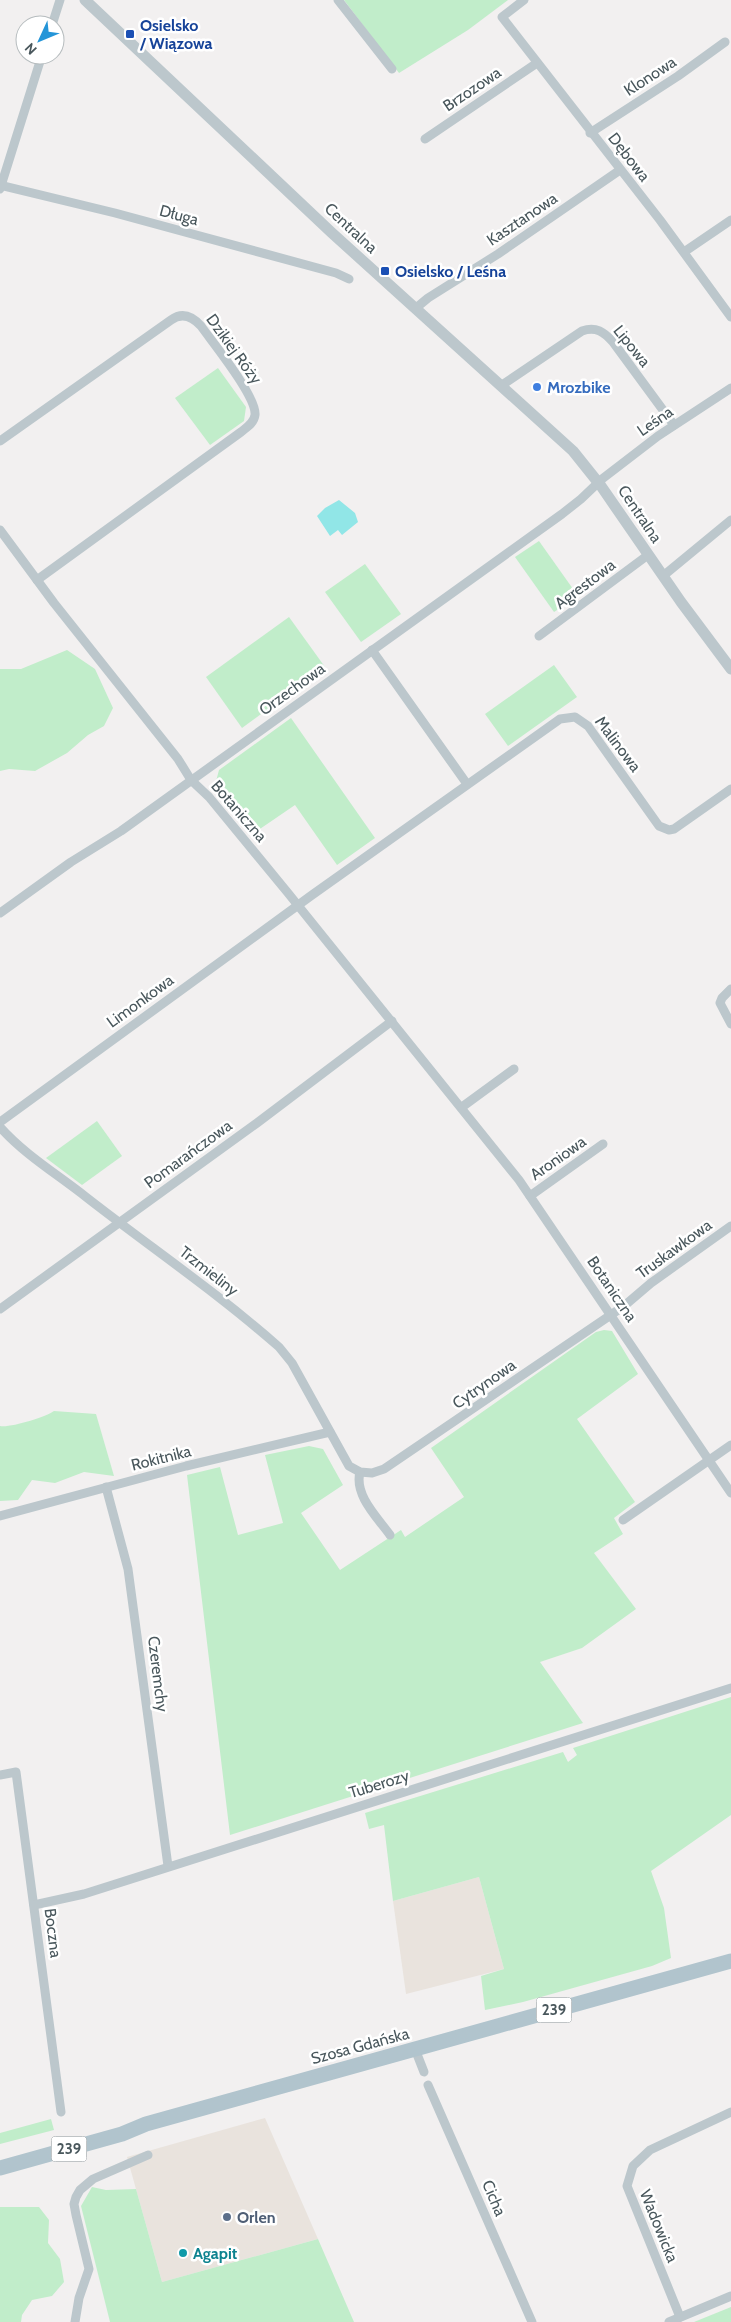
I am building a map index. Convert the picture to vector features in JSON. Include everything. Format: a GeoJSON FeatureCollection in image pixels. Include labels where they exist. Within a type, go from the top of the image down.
{"type":"FeatureCollection","features":[{"type":"Feature","properties":{"kind":"main road","name":"Szosa Gdańska"},"geometry":{"type":"LineString","coordinates":[[0,2168],[122,2134],[146,2124],[731,1961]]}},
{"type":"Feature","properties":{"kind":"street"},"geometry":{"type":"LineString","coordinates":[[55,15],[60,0]]}},
{"type":"Feature","properties":{"kind":"street","name":"Centralna"},"geometry":{"type":"LineString","coordinates":[[86,0],[306,209],[573,451],[598,483],[731,670]]}},
{"type":"Feature","properties":{"kind":"street"},"geometry":{"type":"LineString","coordinates":[[338,0],[392,69]]}},
{"type":"Feature","properties":{"kind":"street","name":"Dębowa"},"geometry":{"type":"LineString","coordinates":[[524,0],[502,17],[684,252],[731,317]]}},
{"type":"Feature","properties":{"kind":"street","name":"Klonowa"},"geometry":{"type":"LineString","coordinates":[[590,133],[678,76],[725,42]]}},
{"type":"Feature","properties":{"kind":"street","name":"Brzozowa"},"geometry":{"type":"LineString","coordinates":[[425,139],[537,63]]}},
{"type":"Feature","properties":{"kind":"street"},"geometry":{"type":"LineString","coordinates":[[0,186],[39,65]]}},
{"type":"Feature","properties":{"kind":"street","name":"Kasztanowa"},"geometry":{"type":"LineString","coordinates":[[416,308],[428,298],[498,254],[620,170]]}},
{"type":"Feature","properties":{"kind":"street","name":"Długa"},"geometry":{"type":"LineString","coordinates":[[0,186],[238,246],[336,273],[349,279]]}},
{"type":"Feature","properties":{"kind":"street"},"geometry":{"type":"LineString","coordinates":[[684,252],[731,220]]}},
{"type":"Feature","properties":{"kind":"street","name":"Dzikiej Róży"},"geometry":{"type":"LineString","coordinates":[[0,441],[171,320],[183,316],[192,318],[201,326],[249,394],[255,408],[252,422],[241,432],[37,580]]}},
{"type":"Feature","properties":{"kind":"street","name":"Lipowa"},"geometry":{"type":"LineString","coordinates":[[502,385],[582,331],[594,328],[606,334],[613,342],[674,425]]}},
{"type":"Feature","properties":{"kind":"street","name":"Leśna"},"geometry":{"type":"LineString","coordinates":[[598,483],[674,425],[731,388]]}},
{"type":"Feature","properties":{"kind":"street","name":"Orzechowa"},"geometry":{"type":"LineString","coordinates":[[0,914],[71,862],[121,831],[562,514],[598,483]]}},
{"type":"Feature","properties":{"kind":"street"},"geometry":{"type":"LineString","coordinates":[[663,576],[731,520]]}},
{"type":"Feature","properties":{"kind":"street","name":"Botaniczna"},"geometry":{"type":"LineString","coordinates":[[0,530],[178,759],[191,780],[209,797],[298,905],[462,1107],[530,1196],[731,1493]]}},
{"type":"Feature","properties":{"kind":"street","name":"Agrestowa"},"geometry":{"type":"LineString","coordinates":[[539,636],[648,555]]}},
{"type":"Feature","properties":{"kind":"street"},"geometry":{"type":"LineString","coordinates":[[372,650],[467,784]]}},
{"type":"Feature","properties":{"kind":"street","name":"Malinowa"},"geometry":{"type":"LineString","coordinates":[[298,905],[555,722],[568,716],[582,720],[588,726],[663,829],[674,829],[731,788]]}},
{"type":"Feature","properties":{"kind":"street","name":"Limonkowa"},"geometry":{"type":"LineString","coordinates":[[0,1122],[298,905]]}},
{"type":"Feature","properties":{"kind":"street"},"geometry":{"type":"LineString","coordinates":[[731,989],[722,998],[720,1003],[731,1024]]}},
{"type":"Feature","properties":{"kind":"street","name":"Pomarańczowa"},"geometry":{"type":"LineString","coordinates":[[0,1309],[257,1123],[392,1021]]}},
{"type":"Feature","properties":{"kind":"street"},"geometry":{"type":"LineString","coordinates":[[462,1107],[514,1069]]}},
{"type":"Feature","properties":{"kind":"street","name":"Trzmieliny"},"geometry":{"type":"LineString","coordinates":[[0,1127],[32,1157],[119,1224],[161,1253],[279,1347],[292,1363],[349,1466],[360,1472]]}},
{"type":"Feature","properties":{"kind":"street","name":"Aroniowa"},"geometry":{"type":"LineString","coordinates":[[530,1196],[603,1144]]}},
{"type":"Feature","properties":{"kind":"street","name":"Truskawkowa"},"geometry":{"type":"LineString","coordinates":[[611,1314],[731,1226]]}},
{"type":"Feature","properties":{"kind":"street","name":"Cytrynowa"},"geometry":{"type":"LineString","coordinates":[[360,1472],[372,1473],[384,1469],[444,1430],[611,1314]]}},
{"type":"Feature","properties":{"kind":"street","name":"Rokitnika"},"geometry":{"type":"LineString","coordinates":[[0,1516],[106,1487],[330,1432]]}},
{"type":"Feature","properties":{"kind":"street"},"geometry":{"type":"LineString","coordinates":[[623,1520],[731,1445]]}},
{"type":"Feature","properties":{"kind":"street"},"geometry":{"type":"LineString","coordinates":[[360,1472],[358,1480],[360,1492],[390,1535]]}},
{"type":"Feature","properties":{"kind":"street","name":"Czeremchy"},"geometry":{"type":"LineString","coordinates":[[106,1487],[128,1569],[168,1866]]}},
{"type":"Feature","properties":{"kind":"street","name":"Tuberozy"},"geometry":{"type":"LineString","coordinates":[[34,1906],[84,1894],[731,1688]]}},
{"type":"Feature","properties":{"kind":"street","name":"Boczna"},"geometry":{"type":"LineString","coordinates":[[0,1775],[16,1772],[61,2112]]}},
{"type":"Feature","properties":{"kind":"street"},"geometry":{"type":"LineString","coordinates":[[416,2049],[424,2072]]}},
{"type":"Feature","properties":{"kind":"street","name":"Cicha"},"geometry":{"type":"LineString","coordinates":[[428,2085],[532,2322]]}},
{"type":"Feature","properties":{"kind":"street","name":"Wadowicka"},"geometry":{"type":"LineString","coordinates":[[680,2317],[627,2186],[633,2166],[650,2150],[731,2112]]}},
{"type":"Feature","properties":{"kind":"street"},"geometry":{"type":"LineString","coordinates":[[74,2322],[79,2298],[89,2269],[76,2215],[76,2196],[80,2190],[93,2180],[148,2155]]}},
{"type":"Feature","properties":{"kind":"street"},"geometry":{"type":"LineString","coordinates":[[669,2322],[731,2296]]}},
{"type":"Feature","properties":{"kind":"shaded area"},"geometry":{"type":"Polygon","coordinates":[[[479,1877],[504,1969],[406,1994],[393,1901],[479,1877]]]}},
{"type":"Feature","properties":{"kind":"shaded area"},"geometry":{"type":"Polygon","coordinates":[[[265,2118],[318,2239],[162,2282],[127,2157],[265,2118]]]}},
{"type":"Feature","properties":{"kind":"green space"},"geometry":{"type":"Polygon","coordinates":[[[344,0],[508,0],[468,30],[399,73],[344,0]]]}},
{"type":"Feature","properties":{"kind":"green space"},"geometry":{"type":"Polygon","coordinates":[[[218,368],[246,407],[244,421],[210,445],[175,398],[218,368]]]}},
{"type":"Feature","properties":{"kind":"green space"},"geometry":{"type":"Polygon","coordinates":[[[539,541],[578,596],[554,612],[515,557],[539,541]]]}},
{"type":"Feature","properties":{"kind":"green space"},"geometry":{"type":"Polygon","coordinates":[[[365,564],[401,614],[361,642],[325,592],[365,564]]]}},
{"type":"Feature","properties":{"kind":"green space"},"geometry":{"type":"Polygon","coordinates":[[[289,617],[325,667],[242,728],[206,677],[289,617]]]}},
{"type":"Feature","properties":{"kind":"green space"},"geometry":{"type":"Polygon","coordinates":[[[67,650],[95,669],[113,708],[104,726],[88,735],[67,753],[35,771],[9,769],[0,771],[0,669],[21,669],[67,650]]]}},
{"type":"Feature","properties":{"kind":"green space"},"geometry":{"type":"Polygon","coordinates":[[[554,665],[577,697],[508,746],[485,714],[554,665]]]}},
{"type":"Feature","properties":{"kind":"green space"},"geometry":{"type":"Polygon","coordinates":[[[291,718],[375,838],[337,865],[295,805],[254,833],[215,785],[219,770],[291,718]]]}},
{"type":"Feature","properties":{"kind":"green space"},"geometry":{"type":"Polygon","coordinates":[[[97,1121],[122,1156],[82,1185],[46,1158],[97,1121]]]}},
{"type":"Feature","properties":{"kind":"green space"},"geometry":{"type":"Polygon","coordinates":[[[612,1331],[638,1374],[577,1419],[635,1502],[614,1518],[623,1534],[594,1553],[636,1609],[582,1648],[540,1662],[583,1723],[230,1835],[187,1475],[220,1467],[238,1535],[283,1523],[265,1455],[309,1446],[323,1449],[343,1485],[301,1513],[340,1570],[401,1530],[405,1537],[464,1497],[431,1448],[596,1332],[612,1331]]]}},
{"type":"Feature","properties":{"kind":"green space"},"geometry":{"type":"Polygon","coordinates":[[[54,1411],[96,1414],[114,1476],[84,1472],[55,1483],[32,1480],[18,1500],[0,1501],[0,1426],[28,1421],[54,1411]]]}},
{"type":"Feature","properties":{"kind":"green space"},"geometry":{"type":"Polygon","coordinates":[[[731,1697],[731,1815],[651,1871],[664,1908],[671,1958],[652,1966],[523,2002],[485,2010],[481,1976],[504,1969],[479,1877],[393,1901],[384,1825],[369,1829],[365,1813],[563,1752],[568,1762],[577,1755],[573,1748],[731,1697]]]}},
{"type":"Feature","properties":{"kind":"green space"},"geometry":{"type":"Polygon","coordinates":[[[51,2119],[54,2130],[0,2144],[0,2133],[51,2119]]]}},
{"type":"Feature","properties":{"kind":"green space"},"geometry":{"type":"Polygon","coordinates":[[[92,2187],[106,2190],[136,2189],[162,2282],[318,2239],[354,2322],[110,2322],[81,2206],[92,2187]]]}},
{"type":"Feature","properties":{"kind":"green space"},"geometry":{"type":"Polygon","coordinates":[[[0,2207],[39,2207],[49,2220],[48,2243],[60,2259],[64,2282],[52,2296],[32,2300],[22,2315],[21,2322],[0,2322],[0,2207]]]}},
{"type":"Feature","properties":{"kind":"green space"},"geometry":{"type":"Polygon","coordinates":[[[731,2307],[731,2322],[694,2322],[731,2307]]]}},
{"type":"Feature","properties":{"kind":"water"},"geometry":{"type":"Polygon","coordinates":[[[339,500],[355,513],[358,522],[342,535],[338,530],[330,536],[317,516],[325,508],[339,500]]]}},
{"type":"Feature","properties":{"kind":"place","name":"Osielsko / Wiązowa"},"geometry":{"type":"Point","coordinates":[130,34]}},
{"type":"Feature","properties":{"kind":"place","name":"Osielsko / Leśna"},"geometry":{"type":"Point","coordinates":[385,271]}},
{"type":"Feature","properties":{"kind":"place","name":"Mrozbike"},"geometry":{"type":"Point","coordinates":[537,387]}},
{"type":"Feature","properties":{"kind":"place","name":"Orlen"},"geometry":{"type":"Point","coordinates":[227,2217]}},
{"type":"Feature","properties":{"kind":"place","name":"Agapit"},"geometry":{"type":"Point","coordinates":[183,2253]}}]}
